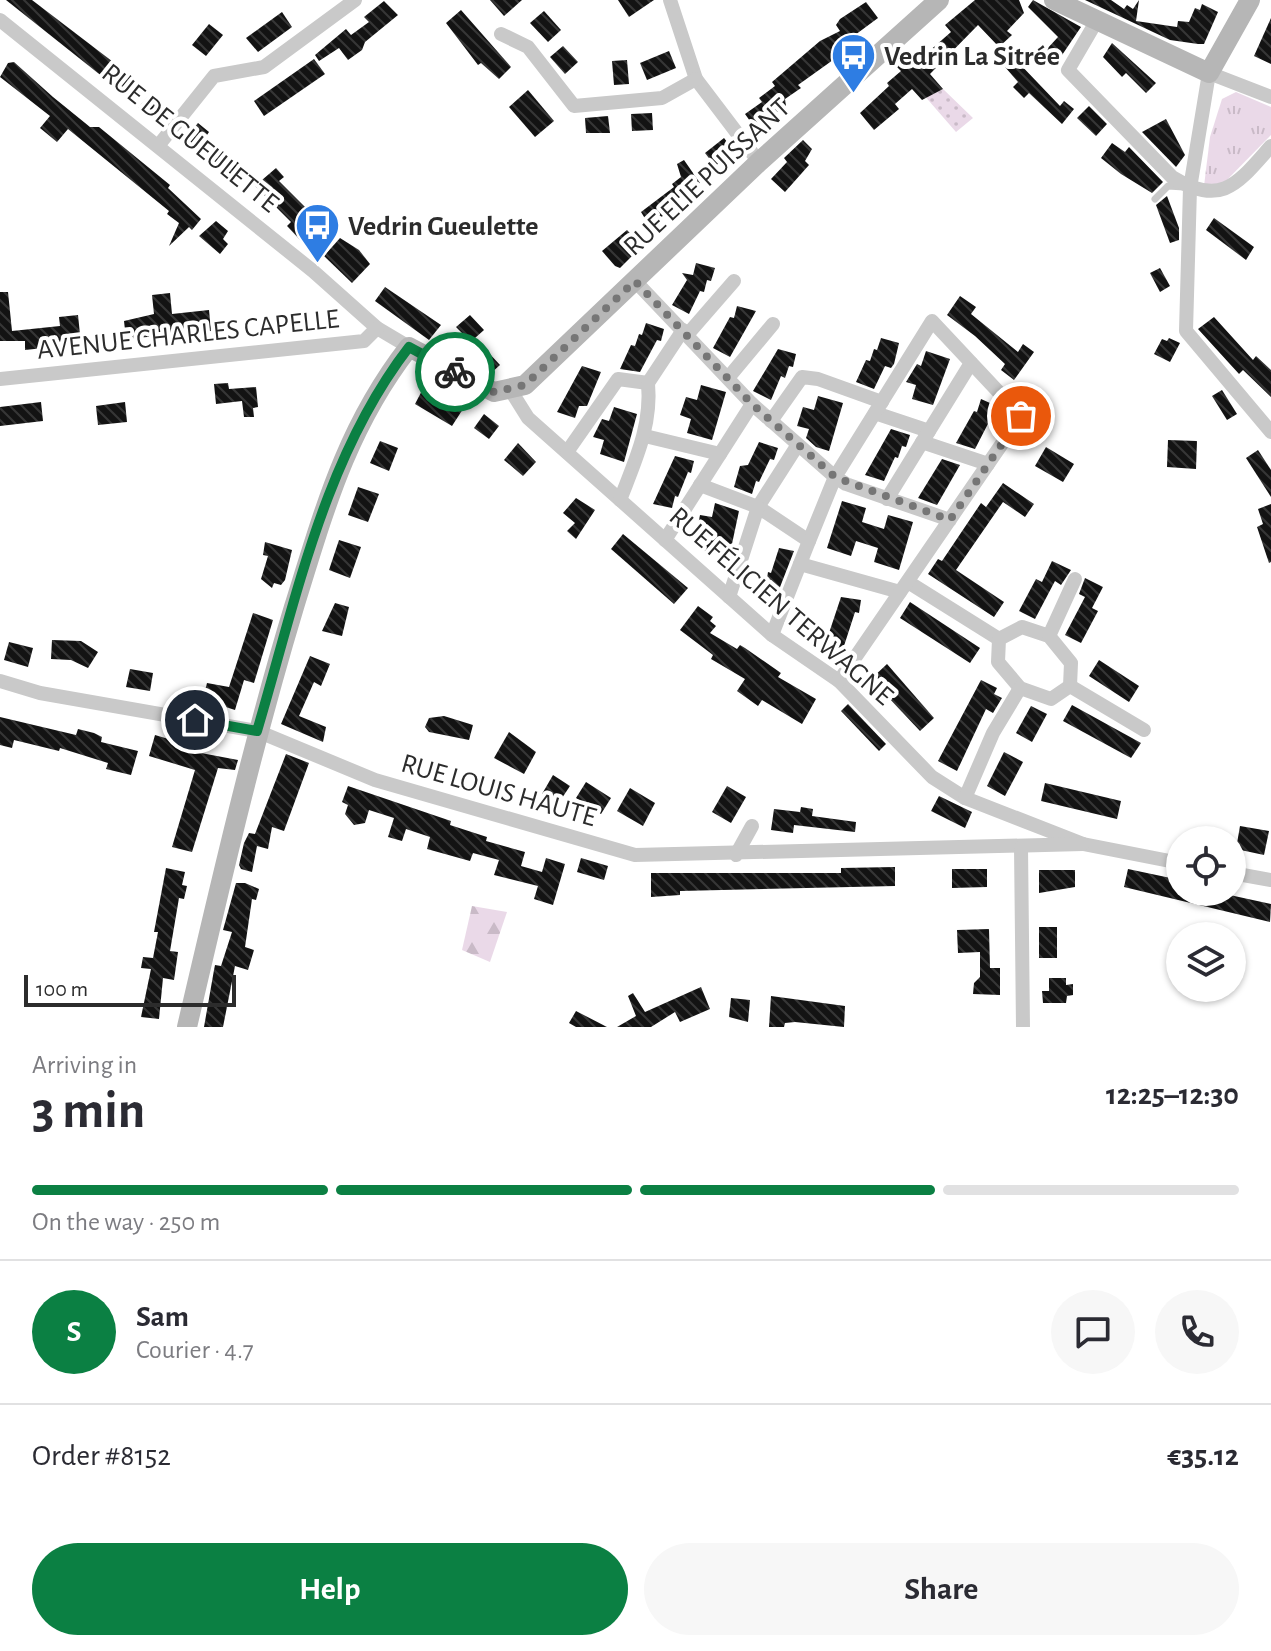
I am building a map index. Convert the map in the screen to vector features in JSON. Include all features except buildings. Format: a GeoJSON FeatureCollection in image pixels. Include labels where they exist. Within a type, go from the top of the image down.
{"type":"FeatureCollection","features":[{"type":"Feature","properties":{"kind":"street"},"geometry":{"type":"LineString","coordinates":[[158,146],[214,76],[264,67],[355,0]]}},
{"type":"Feature","properties":{"kind":"street","name":"RUE ELIE PUISSANT"},"geometry":{"type":"LineString","coordinates":[[511,391],[525,385],[759,162],[939,0]]}},
{"type":"Feature","properties":{"kind":"street"},"geometry":{"type":"LineString","coordinates":[[1054,0],[1209,73],[1271,97]]}},
{"type":"Feature","properties":{"kind":"street"},"geometry":{"type":"LineString","coordinates":[[1250,0],[1209,73],[1190,188],[1186,331],[1271,432]]}},
{"type":"Feature","properties":{"kind":"street"},"geometry":{"type":"LineString","coordinates":[[672,1],[696,79],[759,162]]}},
{"type":"Feature","properties":{"kind":"street","name":"RUE DE GUEULETTE"},"geometry":{"type":"LineString","coordinates":[[0,20],[377,328],[494,392],[511,391]]}},
{"type":"Feature","properties":{"kind":"street"},"geometry":{"type":"LineString","coordinates":[[1096,22],[1068,70],[1172,177],[1190,188],[1215,193],[1237,183],[1271,146]]}},
{"type":"Feature","properties":{"kind":"street"},"geometry":{"type":"LineString","coordinates":[[501,34],[528,47],[574,106],[662,98],[696,79]]}},
{"type":"Feature","properties":{"kind":"street"},"geometry":{"type":"LineString","coordinates":[[635,281],[752,404],[835,477],[950,520]]}},
{"type":"Feature","properties":{"kind":"street"},"geometry":{"type":"LineString","coordinates":[[620,500],[645,436],[650,407],[648,383],[685,332],[734,281]]}},
{"type":"Feature","properties":{"kind":"street"},"geometry":{"type":"LineString","coordinates":[[772,635],[835,477],[932,321],[1021,416],[839,681]]}},
{"type":"Feature","properties":{"kind":"street"},"geometry":{"type":"LineString","coordinates":[[728,378],[773,324]]}},
{"type":"Feature","properties":{"kind":"street","name":"AVENUE CHARLES CAPELLE"},"geometry":{"type":"LineString","coordinates":[[0,379],[364,341],[377,328]]}},
{"type":"Feature","properties":{"kind":"street"},"geometry":{"type":"LineString","coordinates":[[187,1027],[257,731],[333,480],[379,386],[409,347]]}},
{"type":"Feature","properties":{"kind":"street"},"geometry":{"type":"LineString","coordinates":[[887,499],[971,363]]}},
{"type":"Feature","properties":{"kind":"street"},"geometry":{"type":"LineString","coordinates":[[771,421],[802,377],[818,379],[926,436],[988,464]]}},
{"type":"Feature","properties":{"kind":"street"},"geometry":{"type":"LineString","coordinates":[[567,452],[618,379],[648,383]]}},
{"type":"Feature","properties":{"kind":"street","name":"RUE FÉLICIEN TERWAGNE"},"geometry":{"type":"LineString","coordinates":[[511,391],[528,418],[772,635],[839,681],[932,777],[965,798],[1083,844],[1166,860]]}},
{"type":"Feature","properties":{"kind":"street"},"geometry":{"type":"LineString","coordinates":[[665,540],[752,404]]}},
{"type":"Feature","properties":{"kind":"street"},"geometry":{"type":"LineString","coordinates":[[645,436],[720,454]]}},
{"type":"Feature","properties":{"kind":"street"},"geometry":{"type":"LineString","coordinates":[[729,597],[758,507],[797,446]]}},
{"type":"Feature","properties":{"kind":"street"},"geometry":{"type":"LineString","coordinates":[[700,485],[758,507],[809,541]]}},
{"type":"Feature","properties":{"kind":"street"},"geometry":{"type":"LineString","coordinates":[[800,564],[904,587],[999,639]]}},
{"type":"Feature","properties":{"kind":"street"},"geometry":{"type":"LineString","coordinates":[[1049,636],[1075,579]]}},
{"type":"Feature","properties":{"kind":"street"},"geometry":{"type":"LineString","coordinates":[[999,639],[1022,627],[1049,636],[1071,663],[1070,686]]}},
{"type":"Feature","properties":{"kind":"street"},"geometry":{"type":"LineString","coordinates":[[999,639],[998,662],[1020,688],[1051,699],[1070,686]]}},
{"type":"Feature","properties":{"kind":"street","name":"RUE LOUIS HAUTE"},"geometry":{"type":"LineString","coordinates":[[0,681],[40,693],[257,731],[375,780],[635,855],[736,855],[1083,844]]}},
{"type":"Feature","properties":{"kind":"street"},"geometry":{"type":"LineString","coordinates":[[1070,686],[1144,730]]}},
{"type":"Feature","properties":{"kind":"street"},"geometry":{"type":"LineString","coordinates":[[965,798],[993,733],[1020,688]]}},
{"type":"Feature","properties":{"kind":"street"},"geometry":{"type":"LineString","coordinates":[[736,855],[752,826]]}},
{"type":"Feature","properties":{"kind":"street"},"geometry":{"type":"LineString","coordinates":[[1021,847],[1023,1027]]}},
{"type":"Feature","properties":{"kind":"street"},"geometry":{"type":"LineString","coordinates":[[1246,876],[1271,880]]}},
{"type":"Feature","properties":{"kind":"lane"},"geometry":{"type":"LineString","coordinates":[[1155,199],[1168,186],[1190,188]]}},
{"type":"Feature","properties":{"kind":"green space"},"geometry":{"type":"Polygon","coordinates":[[[916,86],[935,93],[943,89],[973,118],[956,132],[916,86]]]}},
{"type":"Feature","properties":{"kind":"green space"},"geometry":{"type":"Polygon","coordinates":[[[1236,92],[1271,107],[1271,135],[1223,184],[1204,186],[1210,137],[1222,99],[1236,92]]]}},
{"type":"Feature","properties":{"kind":"green space"},"geometry":{"type":"Polygon","coordinates":[[[472,906],[507,912],[490,962],[462,950],[472,906]]]}},
{"type":"Feature","properties":{"kind":"way so far"},"geometry":{"type":"LineString","coordinates":[[455,372],[494,392],[511,391],[525,385],[635,281],[752,404],[835,477],[846,484],[950,520],[1021,416]]}},
{"type":"Feature","properties":{"kind":"place","name":"Vedrin La Sitrée"},"geometry":{"type":"Point","coordinates":[853,94]}},
{"type":"Feature","properties":{"kind":"place","name":"Vedrin Gueulette"},"geometry":{"type":"Point","coordinates":[317,264]}},
{"type":"Feature","properties":{"kind":"route"},"geometry":{"type":"LineString","coordinates":[[195,720],[257,731],[333,480],[354,431],[379,386],[409,347],[455,372]]}}]}
